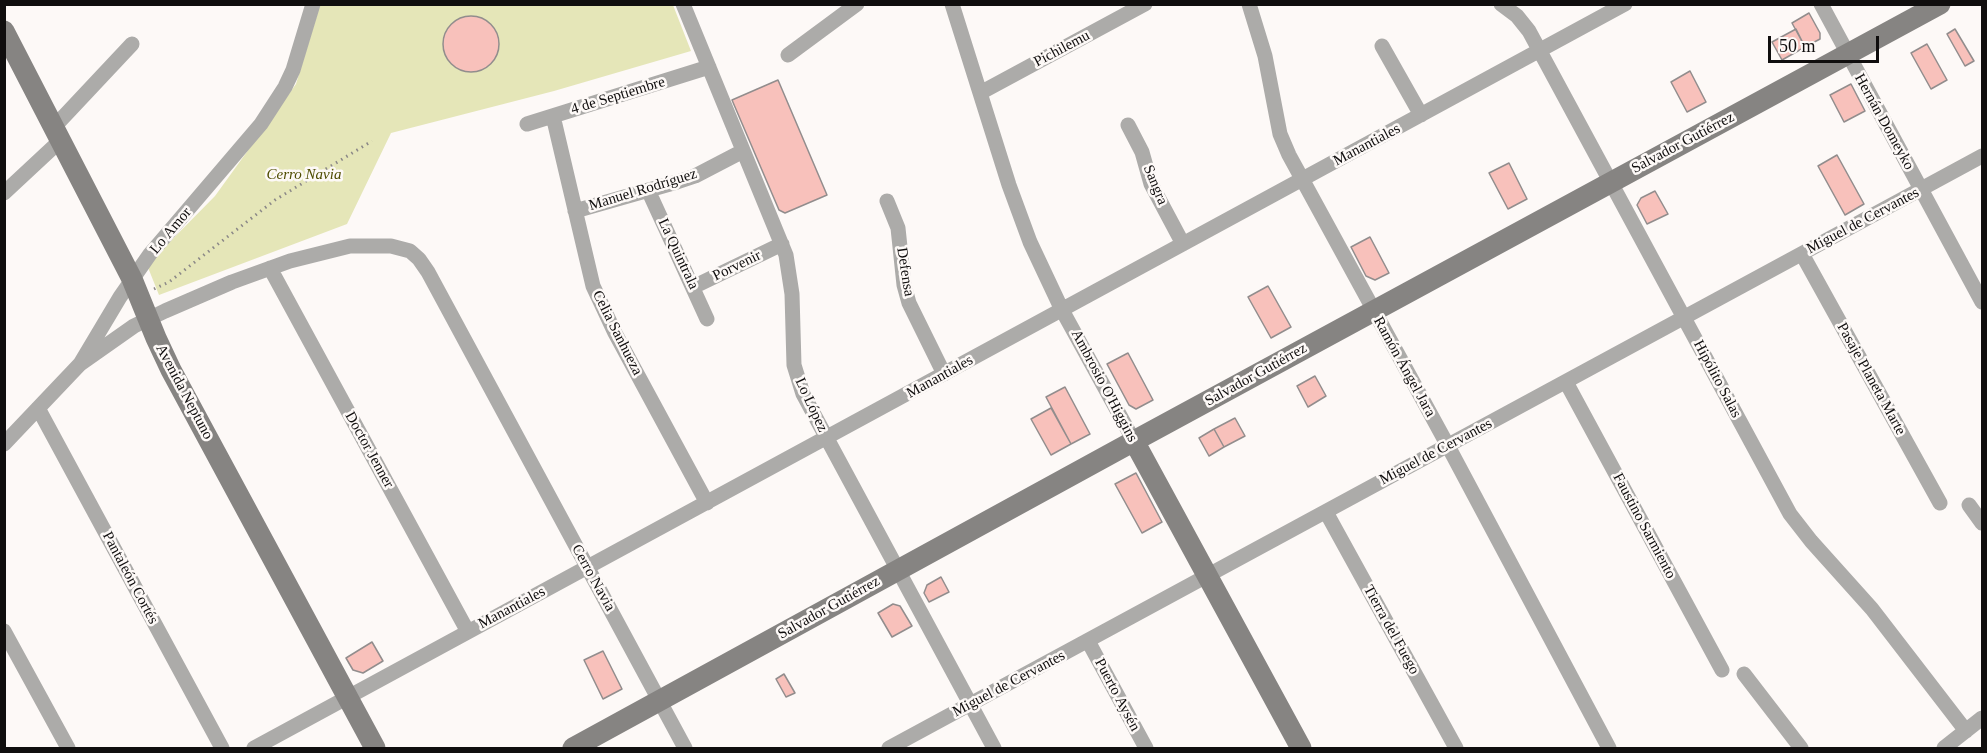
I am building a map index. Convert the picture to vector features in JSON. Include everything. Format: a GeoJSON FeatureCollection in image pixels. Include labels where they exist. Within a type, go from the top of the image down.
{"type":"FeatureCollection","features":[{"type":"Feature","properties":{"kind":"main road","name":"Salvador Gutiérrez"},"geometry":{"type":"LineString","coordinates":[[573,748],[1940,4]]}},
{"type":"Feature","properties":{"kind":"main road","name":"Avenida Neptuno"},"geometry":{"type":"LineString","coordinates":[[4,31],[136,288],[171,369],[375,748]]}},
{"type":"Feature","properties":{"kind":"main road","name":"Ambrosio O'Higgins"},"geometry":{"type":"LineString","coordinates":[[1134,441],[1301,748]]}},
{"type":"Feature","properties":{"kind":"street","name":"Lo Amor"},"geometry":{"type":"LineString","coordinates":[[4,444],[80,364],[136,288],[150,254],[249,139],[273,106],[293,69],[313,4]]}},
{"type":"Feature","properties":{"kind":"street","name":"Lo López"},"geometry":{"type":"LineString","coordinates":[[683,4],[782,244],[791,280],[794,365],[803,394],[994,748]]}},
{"type":"Feature","properties":{"kind":"street"},"geometry":{"type":"LineString","coordinates":[[788,55],[857,4]]}},
{"type":"Feature","properties":{"kind":"street","name":"Ambrosio O'Higgins"},"geometry":{"type":"LineString","coordinates":[[952,4],[1027,233],[1062,310],[1134,441]]}},
{"type":"Feature","properties":{"kind":"street","name":"Pichilemu"},"geometry":{"type":"LineString","coordinates":[[980,93],[1145,4]]}},
{"type":"Feature","properties":{"kind":"street","name":"Ramón Ángel Jara"},"geometry":{"type":"LineString","coordinates":[[1249,4],[1265,57],[1280,134],[1302,180],[1448,446],[1609,748]]}},
{"type":"Feature","properties":{"kind":"street","name":"Hipólito Salas"},"geometry":{"type":"LineString","coordinates":[[1501,4],[1524,23],[1540,51],[1790,514],[1872,609],[1966,731]]}},
{"type":"Feature","properties":{"kind":"street","name":"Manantiales"},"geometry":{"type":"LineString","coordinates":[[254,748],[1625,4]]}},
{"type":"Feature","properties":{"kind":"street","name":"Hernán Domeyko"},"geometry":{"type":"LineString","coordinates":[[1821,4],[1982,298]]}},
{"type":"Feature","properties":{"kind":"street"},"geometry":{"type":"LineString","coordinates":[[4,193],[58,133],[132,44]]}},
{"type":"Feature","properties":{"kind":"street"},"geometry":{"type":"LineString","coordinates":[[1382,46],[1421,115]]}},
{"type":"Feature","properties":{"kind":"street","name":"4 de Septiembre"},"geometry":{"type":"LineString","coordinates":[[527,124],[709,67]]}},
{"type":"Feature","properties":{"kind":"street","name":"Celia Sanhueza"},"geometry":{"type":"LineString","coordinates":[[553,116],[593,286],[615,333],[706,503]]}},
{"type":"Feature","properties":{"kind":"street","name":"Sangra"},"geometry":{"type":"LineString","coordinates":[[1128,124],[1142,152],[1151,184],[1183,244]]}},
{"type":"Feature","properties":{"kind":"street","name":"Manuel Rodríguez"},"geometry":{"type":"LineString","coordinates":[[575,211],[695,176],[743,151]]}},
{"type":"Feature","properties":{"kind":"street","name":"Miguel de Cervantes"},"geometry":{"type":"LineString","coordinates":[[890,748],[1983,156]]}},
{"type":"Feature","properties":{"kind":"street","name":"La Quintrala"},"geometry":{"type":"LineString","coordinates":[[648,190],[707,319]]}},
{"type":"Feature","properties":{"kind":"street","name":"Defensa"},"geometry":{"type":"LineString","coordinates":[[887,201],[898,228],[904,285],[909,303],[944,374]]}},
{"type":"Feature","properties":{"kind":"street","name":"Porvenir"},"geometry":{"type":"LineString","coordinates":[[693,287],[782,244]]}},
{"type":"Feature","properties":{"kind":"street","name":"Cerro Navia"},"geometry":{"type":"LineString","coordinates":[[80,364],[124,333],[148,320],[190,300],[270,268],[350,246],[398,246],[415,254],[428,272],[686,748]]}},
{"type":"Feature","properties":{"kind":"street","name":"Pasaje Planeta Marte"},"geometry":{"type":"LineString","coordinates":[[1802,254],[1940,503]]}},
{"type":"Feature","properties":{"kind":"street","name":"Doctor Jenner"},"geometry":{"type":"LineString","coordinates":[[270,268],[468,632]]}},
{"type":"Feature","properties":{"kind":"street","name":"Faustino Sarmiento"},"geometry":{"type":"LineString","coordinates":[[1566,382],[1722,670]]}},
{"type":"Feature","properties":{"kind":"street","name":"Pantaleón Cortés"},"geometry":{"type":"LineString","coordinates":[[38,408],[222,748]]}},
{"type":"Feature","properties":{"kind":"street"},"geometry":{"type":"LineString","coordinates":[[1969,505],[1983,523]]}},
{"type":"Feature","properties":{"kind":"street","name":"Tierra del Fuego"},"geometry":{"type":"LineString","coordinates":[[1326,512],[1456,748]]}},
{"type":"Feature","properties":{"kind":"street"},"geometry":{"type":"LineString","coordinates":[[4,631],[68,748]]}},
{"type":"Feature","properties":{"kind":"street","name":"Puerto Aysén"},"geometry":{"type":"LineString","coordinates":[[1088,641],[1146,748]]}},
{"type":"Feature","properties":{"kind":"street"},"geometry":{"type":"LineString","coordinates":[[1744,674],[1802,748]]}},
{"type":"Feature","properties":{"kind":"street"},"geometry":{"type":"LineString","coordinates":[[1944,748],[1983,718]]}},
{"type":"Feature","properties":{"kind":"path"},"geometry":{"type":"LineString","coordinates":[[136,288],[169,282],[274,200],[372,141]]}},
{"type":"Feature","properties":{"kind":"green space"},"geometry":{"type":"Polygon","coordinates":[[[320,5],[673,5],[691,51],[554,91],[391,133],[347,224],[159,295],[147,265],[215,196],[296,84],[320,5]]]}},
{"type":"Feature","properties":{"kind":"building"},"geometry":{"type":"Polygon","coordinates":[[[1809,13],[1820,33],[1820,39],[1805,47],[1792,23],[1809,13]]]}},
{"type":"Feature","properties":{"kind":"building"},"geometry":{"type":"Polygon","coordinates":[[[471,16],[482,18],[491,24],[497,33],[499,44],[497,55],[491,64],[482,70],[471,72],[460,70],[451,64],[445,55],[443,44],[445,33],[451,24],[460,18],[471,16]]]}},
{"type":"Feature","properties":{"kind":"building"},"geometry":{"type":"Polygon","coordinates":[[[1796,29],[1805,47],[1782,60],[1772,42],[1796,29]]]}},
{"type":"Feature","properties":{"kind":"building"},"geometry":{"type":"Polygon","coordinates":[[[1955,29],[1974,61],[1965,66],[1947,34],[1955,29]]]}},
{"type":"Feature","properties":{"kind":"building"},"geometry":{"type":"Polygon","coordinates":[[[1927,44],[1947,80],[1931,89],[1911,53],[1927,44]]]}},
{"type":"Feature","properties":{"kind":"building"},"geometry":{"type":"Polygon","coordinates":[[[1690,71],[1706,102],[1687,112],[1671,82],[1690,71]]]}},
{"type":"Feature","properties":{"kind":"building"},"geometry":{"type":"Polygon","coordinates":[[[778,80],[827,195],[785,213],[779,210],[732,100],[778,80]]]}},
{"type":"Feature","properties":{"kind":"building"},"geometry":{"type":"Polygon","coordinates":[[[1851,84],[1865,111],[1844,122],[1830,95],[1851,84]]]}},
{"type":"Feature","properties":{"kind":"building"},"geometry":{"type":"Polygon","coordinates":[[[1837,155],[1864,204],[1845,215],[1818,166],[1837,155]]]}},
{"type":"Feature","properties":{"kind":"building"},"geometry":{"type":"Polygon","coordinates":[[[1509,163],[1527,199],[1508,209],[1489,173],[1509,163]]]}},
{"type":"Feature","properties":{"kind":"building"},"geometry":{"type":"Polygon","coordinates":[[[1655,191],[1668,214],[1647,224],[1637,205],[1641,198],[1655,191]]]}},
{"type":"Feature","properties":{"kind":"building"},"geometry":{"type":"Polygon","coordinates":[[[1370,237],[1389,273],[1375,280],[1366,276],[1351,247],[1370,237]]]}},
{"type":"Feature","properties":{"kind":"building"},"geometry":{"type":"Polygon","coordinates":[[[1268,286],[1291,327],[1271,338],[1248,297],[1268,286]]]}},
{"type":"Feature","properties":{"kind":"building"},"geometry":{"type":"Polygon","coordinates":[[[1128,353],[1153,400],[1136,409],[1129,405],[1107,364],[1128,353]]]}},
{"type":"Feature","properties":{"kind":"building"},"geometry":{"type":"Polygon","coordinates":[[[1315,376],[1326,396],[1308,407],[1297,386],[1315,376]]]}},
{"type":"Feature","properties":{"kind":"building"},"geometry":{"type":"Polygon","coordinates":[[[1065,387],[1090,434],[1071,444],[1046,397],[1065,387]]]}},
{"type":"Feature","properties":{"kind":"building"},"geometry":{"type":"Polygon","coordinates":[[[1051,408],[1071,444],[1051,455],[1031,419],[1051,408]]]}},
{"type":"Feature","properties":{"kind":"building"},"geometry":{"type":"Polygon","coordinates":[[[1235,418],[1245,436],[1224,447],[1214,429],[1235,418]]]}},
{"type":"Feature","properties":{"kind":"building"},"geometry":{"type":"Polygon","coordinates":[[[1214,429],[1224,447],[1209,456],[1199,438],[1214,429]]]}},
{"type":"Feature","properties":{"kind":"building"},"geometry":{"type":"Polygon","coordinates":[[[1136,473],[1162,522],[1142,533],[1115,484],[1136,473]]]}},
{"type":"Feature","properties":{"kind":"building"},"geometry":{"type":"Polygon","coordinates":[[[941,577],[949,592],[929,602],[924,593],[927,585],[941,577]]]}},
{"type":"Feature","properties":{"kind":"building"},"geometry":{"type":"Polygon","coordinates":[[[893,604],[900,606],[912,626],[892,637],[878,613],[893,604]]]}},
{"type":"Feature","properties":{"kind":"building"},"geometry":{"type":"Polygon","coordinates":[[[372,642],[383,661],[363,673],[353,670],[346,658],[372,642]]]}},
{"type":"Feature","properties":{"kind":"building"},"geometry":{"type":"Polygon","coordinates":[[[603,651],[622,689],[603,699],[584,660],[603,651]]]}},
{"type":"Feature","properties":{"kind":"building"},"geometry":{"type":"Polygon","coordinates":[[[784,674],[795,693],[786,697],[776,679],[784,674]]]}}]}
